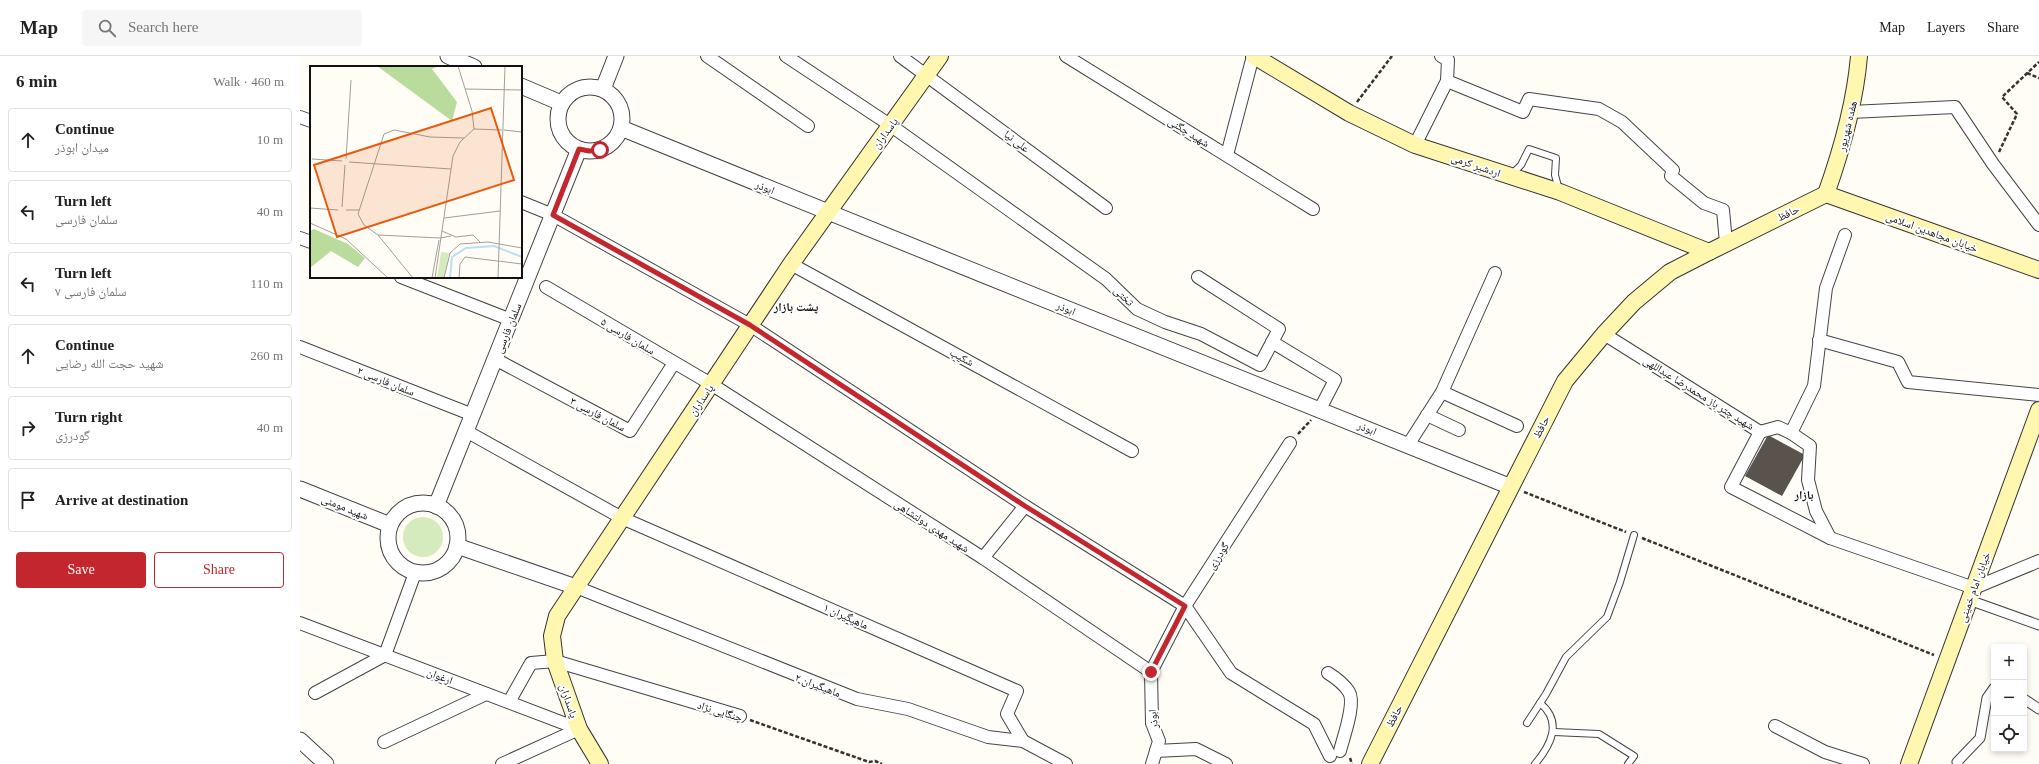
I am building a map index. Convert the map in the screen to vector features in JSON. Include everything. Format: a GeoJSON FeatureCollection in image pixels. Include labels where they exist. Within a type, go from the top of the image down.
{"type":"FeatureCollection","features":[{"type":"Feature","properties":{"kind":"main road","name":"پاسداران"},"geometry":{"type":"LineString","coordinates":[[600,764],[579,729],[555,661],[552,636],[553,625],[576,587],[791,264],[940,56]]}},
{"type":"Feature","properties":{"kind":"main road","name":"اردشیر کرمی"},"geometry":{"type":"LineString","coordinates":[[1254,56],[1349,113],[1416,145],[1560,192],[1708,252]]}},
{"type":"Feature","properties":{"kind":"main road","name":"هفده شهریور"},"geometry":{"type":"LineString","coordinates":[[1826,194],[1840,153],[1851,112],[1859,56]]}},
{"type":"Feature","properties":{"kind":"main road","name":"حافظ"},"geometry":{"type":"LineString","coordinates":[[1370,764],[1565,381],[1604,334],[1634,302],[1670,272],[1826,194]]}},
{"type":"Feature","properties":{"kind":"main road","name":"خیابان مجاهدین اسلامی"},"geometry":{"type":"LineString","coordinates":[[1826,194],[2039,270]]}},
{"type":"Feature","properties":{"kind":"main road","name":"خیابان امام خمینی"},"geometry":{"type":"LineString","coordinates":[[1909,764],[2039,410]]}},
{"type":"Feature","properties":{"kind":"street"},"geometry":{"type":"LineString","coordinates":[[448,56],[472,66]]}},
{"type":"Feature","properties":{"kind":"street"},"geometry":{"type":"LineString","coordinates":[[603,89],[616,56]]}},
{"type":"Feature","properties":{"kind":"street"},"geometry":{"type":"LineString","coordinates":[[707,56],[808,126]]}},
{"type":"Feature","properties":{"kind":"street"},"geometry":{"type":"LineString","coordinates":[[786,56],[890,126]]}},
{"type":"Feature","properties":{"kind":"street","name":"علی نیا"},"geometry":{"type":"LineString","coordinates":[[900,56],[927,74],[1106,208]]}},
{"type":"Feature","properties":{"kind":"street","name":"شهید چگنی"},"geometry":{"type":"LineString","coordinates":[[1066,56],[1313,209]]}},
{"type":"Feature","properties":{"kind":"street"},"geometry":{"type":"LineString","coordinates":[[1226,155],[1254,56]]}},
{"type":"Feature","properties":{"kind":"street"},"geometry":{"type":"LineString","coordinates":[[1416,145],[1447,81],[1447,57]]}},
{"type":"Feature","properties":{"kind":"street"},"geometry":{"type":"LineString","coordinates":[[1447,81],[1523,112],[1529,99],[1599,109],[1622,122],[1673,170],[1671,176],[1704,202],[1723,210],[1726,243]]}},
{"type":"Feature","properties":{"kind":"street"},"geometry":{"type":"LineString","coordinates":[[522,86],[561,103]]}},
{"type":"Feature","properties":{"kind":"street"},"geometry":{"type":"LineString","coordinates":[[589,87],[603,89],[617,101],[622,114],[621,128],[616,137],[609,145],[600,150],[589,151],[579,149],[569,144],[562,135],[558,125],[558,114],[561,103],[575,90],[589,87]]}},
{"type":"Feature","properties":{"kind":"street"},"geometry":{"type":"LineString","coordinates":[[1851,112],[1955,107],[1993,164],[2039,225]]}},
{"type":"Feature","properties":{"kind":"street"},"geometry":{"type":"LineString","coordinates":[[300,117],[310,121]]}},
{"type":"Feature","properties":{"kind":"street","name":"تختی"},"geometry":{"type":"LineString","coordinates":[[890,126],[1106,279],[1137,309],[1165,322],[1201,334],[1260,365],[1279,329],[1198,277]]}},
{"type":"Feature","properties":{"kind":"street","name":"ابوذر"},"geometry":{"type":"LineString","coordinates":[[621,128],[827,213],[1320,409],[1510,487]]}},
{"type":"Feature","properties":{"kind":"street","name":"سلمان فارسی"},"geometry":{"type":"LineString","coordinates":[[436,506],[579,149]]}},
{"type":"Feature","properties":{"kind":"street"},"geometry":{"type":"LineString","coordinates":[[522,202],[553,215],[750,325],[1025,506],[1185,606],[1231,673],[1314,724],[1335,754],[1350,714],[1350,694],[1342,684],[1328,672]]}},
{"type":"Feature","properties":{"kind":"street"},"geometry":{"type":"LineString","coordinates":[[1791,433],[1814,386],[1826,288],[1845,235]]}},
{"type":"Feature","properties":{"kind":"street"},"geometry":{"type":"LineString","coordinates":[[300,238],[310,242]]}},
{"type":"Feature","properties":{"kind":"street","name":"شکیب"},"geometry":{"type":"LineString","coordinates":[[791,264],[1132,451]]}},
{"type":"Feature","properties":{"kind":"street"},"geometry":{"type":"LineString","coordinates":[[1408,445],[1442,392],[1495,273]]}},
{"type":"Feature","properties":{"kind":"street"},"geometry":{"type":"LineString","coordinates":[[404,278],[511,320]]}},
{"type":"Feature","properties":{"kind":"street","name":"سلمان فارسی ۵"},"geometry":{"type":"LineString","coordinates":[[546,287],[711,384]]}},
{"type":"Feature","properties":{"kind":"street","name":"شهید چتر باز محمدرضا عبداللهی"},"geometry":{"type":"LineString","coordinates":[[1604,334],[1760,432],[1731,487],[1830,538],[1972,594]]}},
{"type":"Feature","properties":{"kind":"street"},"geometry":{"type":"LineString","coordinates":[[1819,340],[1898,362],[1908,382],[2039,396]]}},
{"type":"Feature","properties":{"kind":"street"},"geometry":{"type":"LineString","coordinates":[[1272,342],[1335,380],[1320,409]]}},
{"type":"Feature","properties":{"kind":"street","name":"سلمان فارسی ۲"},"geometry":{"type":"LineString","coordinates":[[300,347],[472,415]]}},
{"type":"Feature","properties":{"kind":"street","name":"سلمان فارسی ۳"},"geometry":{"type":"LineString","coordinates":[[495,359],[630,431],[674,363]]}},
{"type":"Feature","properties":{"kind":"street","name":"شهید مهدی دولتشاهی"},"geometry":{"type":"LineString","coordinates":[[711,384],[983,558],[1151,672]]}},
{"type":"Feature","properties":{"kind":"street"},"geometry":{"type":"LineString","coordinates":[[1442,392],[1517,426]]}},
{"type":"Feature","properties":{"kind":"street"},"geometry":{"type":"LineString","coordinates":[[1427,415],[1459,430]]}},
{"type":"Feature","properties":{"kind":"street"},"geometry":{"type":"LineString","coordinates":[[1760,432],[1778,427],[1791,433],[1810,446],[1808,480],[1816,512],[1830,538]]}},
{"type":"Feature","properties":{"kind":"street"},"geometry":{"type":"LineString","coordinates":[[466,431],[622,518]]}},
{"type":"Feature","properties":{"kind":"street","name":"گودرزی"},"geometry":{"type":"LineString","coordinates":[[1151,672],[1185,606],[1290,443]]}},
{"type":"Feature","properties":{"kind":"street","name":"شهید مومنی"},"geometry":{"type":"LineString","coordinates":[[300,489],[390,525]]}},
{"type":"Feature","properties":{"kind":"street"},"geometry":{"type":"LineString","coordinates":[[422,504],[436,506],[451,518],[458,536],[454,555],[442,568],[424,574],[415,573],[405,569],[397,563],[392,554],[388,540],[390,525],[395,517],[409,506],[422,504]]}},
{"type":"Feature","properties":{"kind":"street"},"geometry":{"type":"LineString","coordinates":[[983,558],[1025,506]]}},
{"type":"Feature","properties":{"kind":"street","name":"ماهیگیران ۱"},"geometry":{"type":"LineString","coordinates":[[622,518],[1017,691],[1007,714],[1023,741]]}},
{"type":"Feature","properties":{"kind":"street"},"geometry":{"type":"LineString","coordinates":[[457,546],[576,587]]}},
{"type":"Feature","properties":{"kind":"street"},"geometry":{"type":"LineString","coordinates":[[1972,594],[2039,561]]}},
{"type":"Feature","properties":{"kind":"street"},"geometry":{"type":"LineString","coordinates":[[315,693],[385,655],[415,573]]}},
{"type":"Feature","properties":{"kind":"street","name":"ماهیگیران ۲"},"geometry":{"type":"LineString","coordinates":[[576,587],[857,699],[908,710],[988,737],[1023,741],[1066,764]]}},
{"type":"Feature","properties":{"kind":"street"},"geometry":{"type":"LineString","coordinates":[[1972,594],[2039,625]]}},
{"type":"Feature","properties":{"kind":"street","name":"ارغوان"},"geometry":{"type":"LineString","coordinates":[[300,623],[579,729]]}},
{"type":"Feature","properties":{"kind":"street"},"geometry":{"type":"LineString","coordinates":[[509,702],[531,663],[555,661]]}},
{"type":"Feature","properties":{"kind":"street","name":"چنگایی نژاد"},"geometry":{"type":"LineString","coordinates":[[555,661],[740,716]]}},
{"type":"Feature","properties":{"kind":"street","name":"ابوذر"},"geometry":{"type":"LineString","coordinates":[[1151,672],[1152,723],[1159,741],[1152,764]]}},
{"type":"Feature","properties":{"kind":"street"},"geometry":{"type":"LineString","coordinates":[[1958,764],[1957,762],[1980,738],[1987,698],[1991,692]]}},
{"type":"Feature","properties":{"kind":"street"},"geometry":{"type":"LineString","coordinates":[[384,742],[486,694]]}},
{"type":"Feature","properties":{"kind":"street"},"geometry":{"type":"LineString","coordinates":[[2027,701],[2039,709]]}},
{"type":"Feature","properties":{"kind":"street"},"geometry":{"type":"LineString","coordinates":[[1775,726],[1825,752],[1863,764]]}},
{"type":"Feature","properties":{"kind":"street"},"geometry":{"type":"LineString","coordinates":[[502,764],[579,729]]}},
{"type":"Feature","properties":{"kind":"street"},"geometry":{"type":"LineString","coordinates":[[300,740],[326,764]]}},
{"type":"Feature","properties":{"kind":"street"},"geometry":{"type":"LineString","coordinates":[[1156,751],[1196,749],[1226,764]]}},
{"type":"Feature","properties":{"kind":"lane"},"geometry":{"type":"LineString","coordinates":[[1509,176],[1521,165],[1529,149],[1556,158],[1555,175],[1560,192]]}},
{"type":"Feature","properties":{"kind":"lane"},"geometry":{"type":"LineString","coordinates":[[1527,723],[1566,657],[1607,618],[1620,582],[1634,535]]}},
{"type":"Feature","properties":{"kind":"lane"},"geometry":{"type":"LineString","coordinates":[[1535,764],[1546,752],[1554,732],[1549,710],[1540,703]]}},
{"type":"Feature","properties":{"kind":"lane"},"geometry":{"type":"LineString","coordinates":[[1554,732],[1599,734],[1634,756],[1628,764]]}},
{"type":"Feature","properties":{"kind":"path"},"geometry":{"type":"LineString","coordinates":[[1349,113],[1392,56]]}},
{"type":"Feature","properties":{"kind":"path"},"geometry":{"type":"LineString","coordinates":[[1993,164],[2017,114],[2002,97],[2039,62]]}},
{"type":"Feature","properties":{"kind":"path"},"geometry":{"type":"LineString","coordinates":[[2027,73],[2039,78]]}},
{"type":"Feature","properties":{"kind":"path"},"geometry":{"type":"LineString","coordinates":[[1290,443],[1320,409]]}},
{"type":"Feature","properties":{"kind":"path"},"geometry":{"type":"LineString","coordinates":[[1510,487],[1947,660]]}},
{"type":"Feature","properties":{"kind":"path","name":"چنگایی نژاد"},"geometry":{"type":"LineString","coordinates":[[740,716],[869,762],[875,761],[882,764]]}},
{"type":"Feature","properties":{"kind":"green space"},"geometry":{"type":"Polygon","coordinates":[[[419,517],[427,517],[434,520],[440,526],[443,537],[440,548],[434,554],[427,557],[419,557],[412,554],[406,548],[403,541],[403,533],[406,526],[412,520],[419,517]]]}},
{"type":"Feature","properties":{"kind":"building"},"geometry":{"type":"Polygon","coordinates":[[[1768,435],[1805,455],[1782,496],[1745,476],[1768,435]]]}},
{"type":"Feature","properties":{"kind":"district","name":"پشت بازار"},"geometry":{"type":"Point","coordinates":[796,307]}},
{"type":"Feature","properties":{"kind":"district","name":"بازار"},"geometry":{"type":"Point","coordinates":[1804,495]}},
{"type":"Feature","properties":{"kind":"route"},"geometry":{"type":"LineString","coordinates":[[600,150],[589,151],[579,149],[553,215],[750,325],[1025,506],[1185,606],[1151,672]]}}]}
